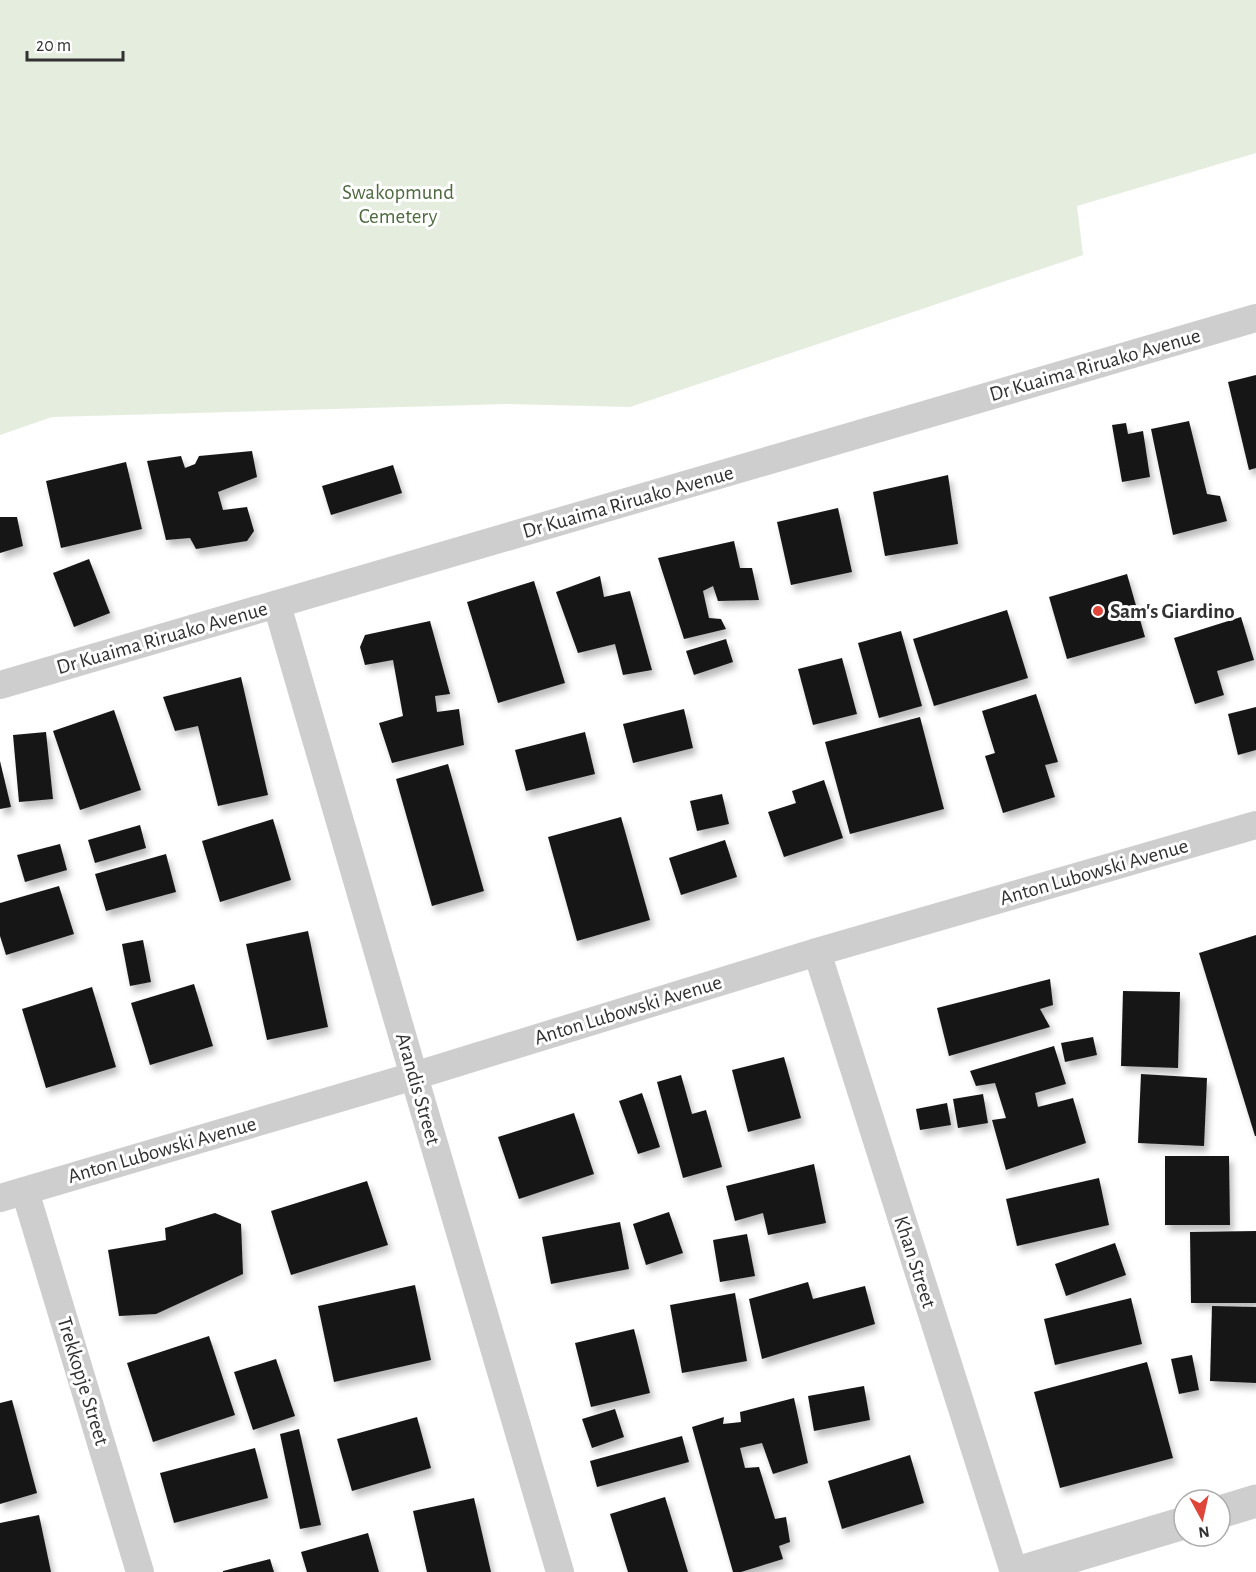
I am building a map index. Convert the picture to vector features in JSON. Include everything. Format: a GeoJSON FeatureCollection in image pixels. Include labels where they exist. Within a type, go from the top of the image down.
{"type":"FeatureCollection","features":[{"type":"Feature","properties":{"kind":"street","name":"Dr Kuaima Riruako Avenue"},"geometry":{"type":"LineString","coordinates":[[0,685],[1256,318]]}},
{"type":"Feature","properties":{"kind":"street","name":"Arandis Street"},"geometry":{"type":"LineString","coordinates":[[278,605],[560,1572]]}},
{"type":"Feature","properties":{"kind":"street","name":"Anton Lubowski Avenue"},"geometry":{"type":"LineString","coordinates":[[13,1194],[414,1076],[817,952],[1256,825]]}},
{"type":"Feature","properties":{"kind":"street","name":"Khan Street"},"geometry":{"type":"LineString","coordinates":[[817,952],[1014,1572]]}},
{"type":"Feature","properties":{"kind":"street","name":"Trekkopje Street"},"geometry":{"type":"LineString","coordinates":[[13,1194],[140,1572]]}},
{"type":"Feature","properties":{"kind":"street"},"geometry":{"type":"LineString","coordinates":[[1232,1508],[1256,1501]]}},
{"type":"Feature","properties":{"kind":"street"},"geometry":{"type":"LineString","coordinates":[[1020,1572],[1172,1527]]}},
{"type":"Feature","properties":{"kind":"green space","name":"Swakopmund Cemetery"},"geometry":{"type":"Polygon","coordinates":[[[0,0],[1256,0],[1256,153],[1077,206],[1083,255],[630,407],[507,404],[52,417],[0,435],[0,0]]]}},
{"type":"Feature","properties":{"kind":"building"},"geometry":{"type":"Polygon","coordinates":[[[1256,375],[1256,468],[1249,470],[1228,382],[1256,375]]]}},
{"type":"Feature","properties":{"kind":"building"},"geometry":{"type":"Polygon","coordinates":[[[1189,421],[1207,494],[1220,496],[1227,521],[1173,535],[1151,429],[1189,421]]]}},
{"type":"Feature","properties":{"kind":"building"},"geometry":{"type":"Polygon","coordinates":[[[1126,423],[1128,434],[1143,431],[1150,477],[1122,482],[1112,425],[1126,423]]]}},
{"type":"Feature","properties":{"kind":"building"},"geometry":{"type":"Polygon","coordinates":[[[252,451],[257,477],[218,492],[223,510],[247,507],[254,531],[247,541],[196,549],[190,538],[166,540],[147,461],[181,456],[185,468],[195,464],[199,456],[252,451]]]}},
{"type":"Feature","properties":{"kind":"building"},"geometry":{"type":"Polygon","coordinates":[[[126,462],[142,529],[61,548],[46,481],[126,462]]]}},
{"type":"Feature","properties":{"kind":"building"},"geometry":{"type":"Polygon","coordinates":[[[393,465],[402,493],[331,515],[322,486],[393,465]]]}},
{"type":"Feature","properties":{"kind":"building"},"geometry":{"type":"Polygon","coordinates":[[[948,475],[958,544],[885,556],[873,492],[948,475]]]}},
{"type":"Feature","properties":{"kind":"building"},"geometry":{"type":"Polygon","coordinates":[[[838,508],[852,572],[791,585],[777,522],[838,508]]]}},
{"type":"Feature","properties":{"kind":"building"},"geometry":{"type":"Polygon","coordinates":[[[0,517],[17,517],[23,546],[0,553],[0,517]]]}},
{"type":"Feature","properties":{"kind":"building"},"geometry":{"type":"Polygon","coordinates":[[[734,541],[740,568],[752,568],[759,600],[718,601],[713,586],[703,591],[709,618],[721,619],[726,629],[684,639],[658,558],[734,541]]]}},
{"type":"Feature","properties":{"kind":"building"},"geometry":{"type":"Polygon","coordinates":[[[89,559],[110,613],[74,627],[53,573],[89,559]]]}},
{"type":"Feature","properties":{"kind":"building"},"geometry":{"type":"Polygon","coordinates":[[[1127,574],[1145,637],[1067,659],[1049,597],[1127,574]]]}},
{"type":"Feature","properties":{"kind":"building"},"geometry":{"type":"Polygon","coordinates":[[[600,576],[604,597],[630,591],[652,670],[623,675],[615,644],[578,653],[556,592],[600,576]]]}},
{"type":"Feature","properties":{"kind":"building"},"geometry":{"type":"Polygon","coordinates":[[[534,581],[565,683],[498,703],[467,602],[534,581]]]}},
{"type":"Feature","properties":{"kind":"building"},"geometry":{"type":"Polygon","coordinates":[[[1007,610],[1028,678],[934,706],[913,639],[1007,610]]]}},
{"type":"Feature","properties":{"kind":"building"},"geometry":{"type":"Polygon","coordinates":[[[1241,617],[1254,660],[1217,671],[1224,695],[1195,704],[1174,638],[1241,617]]]}},
{"type":"Feature","properties":{"kind":"building"},"geometry":{"type":"Polygon","coordinates":[[[430,621],[450,694],[435,696],[437,712],[459,709],[464,745],[392,763],[379,723],[403,716],[393,660],[365,665],[360,647],[365,635],[430,621]]]}},
{"type":"Feature","properties":{"kind":"building"},"geometry":{"type":"Polygon","coordinates":[[[901,631],[922,706],[879,718],[858,643],[901,631]]]}},
{"type":"Feature","properties":{"kind":"building"},"geometry":{"type":"Polygon","coordinates":[[[726,639],[733,662],[694,675],[686,651],[726,639]]]}},
{"type":"Feature","properties":{"kind":"building"},"geometry":{"type":"Polygon","coordinates":[[[842,658],[857,714],[813,725],[798,669],[842,658]]]}},
{"type":"Feature","properties":{"kind":"building"},"geometry":{"type":"Polygon","coordinates":[[[241,677],[268,795],[218,806],[198,726],[175,731],[163,697],[241,677]]]}},
{"type":"Feature","properties":{"kind":"building"},"geometry":{"type":"Polygon","coordinates":[[[1036,694],[1058,762],[1045,765],[1055,797],[1003,813],[985,756],[995,753],[982,711],[1036,694]]]}},
{"type":"Feature","properties":{"kind":"building"},"geometry":{"type":"Polygon","coordinates":[[[1256,707],[1256,750],[1238,755],[1228,714],[1256,707]]]}},
{"type":"Feature","properties":{"kind":"building"},"geometry":{"type":"Polygon","coordinates":[[[684,709],[693,748],[633,763],[623,724],[684,709]]]}},
{"type":"Feature","properties":{"kind":"building"},"geometry":{"type":"Polygon","coordinates":[[[114,710],[141,790],[80,810],[53,731],[114,710]]]}},
{"type":"Feature","properties":{"kind":"building"},"geometry":{"type":"Polygon","coordinates":[[[920,717],[944,809],[850,834],[825,742],[920,717]]]}},
{"type":"Feature","properties":{"kind":"building"},"geometry":{"type":"Polygon","coordinates":[[[46,732],[53,799],[19,802],[13,735],[46,732]]]}},
{"type":"Feature","properties":{"kind":"building"},"geometry":{"type":"Polygon","coordinates":[[[585,732],[595,774],[526,791],[515,750],[585,732]]]}},
{"type":"Feature","properties":{"kind":"building"},"geometry":{"type":"Polygon","coordinates":[[[0,761],[11,807],[0,809],[0,761]]]}},
{"type":"Feature","properties":{"kind":"building"},"geometry":{"type":"Polygon","coordinates":[[[448,764],[484,891],[432,906],[396,779],[448,764]]]}},
{"type":"Feature","properties":{"kind":"building"},"geometry":{"type":"Polygon","coordinates":[[[824,780],[843,838],[784,857],[768,812],[796,803],[792,791],[824,780]]]}},
{"type":"Feature","properties":{"kind":"building"},"geometry":{"type":"Polygon","coordinates":[[[722,794],[729,824],[697,831],[690,801],[722,794]]]}},
{"type":"Feature","properties":{"kind":"building"},"geometry":{"type":"Polygon","coordinates":[[[621,817],[650,920],[577,941],[548,837],[621,817]]]}},
{"type":"Feature","properties":{"kind":"building"},"geometry":{"type":"Polygon","coordinates":[[[273,819],[291,880],[220,902],[202,841],[273,819]]]}},
{"type":"Feature","properties":{"kind":"building"},"geometry":{"type":"Polygon","coordinates":[[[140,825],[146,848],[95,863],[88,840],[140,825]]]}},
{"type":"Feature","properties":{"kind":"building"},"geometry":{"type":"Polygon","coordinates":[[[725,840],[737,877],[681,895],[669,858],[725,840]]]}},
{"type":"Feature","properties":{"kind":"building"},"geometry":{"type":"Polygon","coordinates":[[[60,844],[67,870],[25,882],[17,855],[60,844]]]}},
{"type":"Feature","properties":{"kind":"building"},"geometry":{"type":"Polygon","coordinates":[[[166,854],[176,892],[106,911],[95,874],[166,854]]]}},
{"type":"Feature","properties":{"kind":"building"},"geometry":{"type":"Polygon","coordinates":[[[59,886],[74,934],[6,955],[0,936],[0,903],[59,886]]]}},
{"type":"Feature","properties":{"kind":"building"},"geometry":{"type":"Polygon","coordinates":[[[308,931],[328,1027],[267,1040],[246,944],[308,931]]]}},
{"type":"Feature","properties":{"kind":"building"},"geometry":{"type":"Polygon","coordinates":[[[1256,935],[1256,1136],[1255,1136],[1199,953],[1256,935]]]}},
{"type":"Feature","properties":{"kind":"building"},"geometry":{"type":"Polygon","coordinates":[[[143,940],[151,982],[130,986],[122,944],[143,940]]]}},
{"type":"Feature","properties":{"kind":"building"},"geometry":{"type":"Polygon","coordinates":[[[1050,979],[1053,1005],[1040,1009],[1050,1027],[949,1056],[937,1008],[1050,979]]]}},
{"type":"Feature","properties":{"kind":"building"},"geometry":{"type":"Polygon","coordinates":[[[194,984],[213,1046],[150,1065],[131,1003],[194,984]]]}},
{"type":"Feature","properties":{"kind":"building"},"geometry":{"type":"Polygon","coordinates":[[[92,987],[116,1067],[46,1088],[22,1009],[92,987]]]}},
{"type":"Feature","properties":{"kind":"building"},"geometry":{"type":"Polygon","coordinates":[[[1123,991],[1180,992],[1178,1068],[1121,1066],[1123,991]]]}},
{"type":"Feature","properties":{"kind":"building"},"geometry":{"type":"Polygon","coordinates":[[[1093,1037],[1097,1055],[1065,1062],[1061,1043],[1093,1037]]]}},
{"type":"Feature","properties":{"kind":"building"},"geometry":{"type":"Polygon","coordinates":[[[1054,1046],[1066,1084],[1035,1093],[1038,1107],[1073,1098],[1086,1143],[1006,1170],[992,1120],[1006,1118],[995,1083],[976,1086],[970,1071],[1054,1046]]]}},
{"type":"Feature","properties":{"kind":"building"},"geometry":{"type":"Polygon","coordinates":[[[784,1057],[801,1118],[748,1132],[732,1070],[784,1057]]]}},
{"type":"Feature","properties":{"kind":"building"},"geometry":{"type":"Polygon","coordinates":[[[1141,1074],[1207,1078],[1204,1146],[1138,1143],[1141,1074]]]}},
{"type":"Feature","properties":{"kind":"building"},"geometry":{"type":"Polygon","coordinates":[[[681,1075],[692,1114],[706,1110],[722,1167],[683,1178],[657,1082],[681,1075]]]}},
{"type":"Feature","properties":{"kind":"building"},"geometry":{"type":"Polygon","coordinates":[[[642,1093],[660,1147],[638,1154],[619,1101],[642,1093]]]}},
{"type":"Feature","properties":{"kind":"building"},"geometry":{"type":"Polygon","coordinates":[[[983,1094],[988,1123],[958,1128],[953,1099],[983,1094]]]}},
{"type":"Feature","properties":{"kind":"building"},"geometry":{"type":"Polygon","coordinates":[[[947,1103],[951,1125],[920,1130],[916,1109],[947,1103]]]}},
{"type":"Feature","properties":{"kind":"building"},"geometry":{"type":"Polygon","coordinates":[[[574,1113],[594,1174],[519,1199],[498,1137],[574,1113]]]}},
{"type":"Feature","properties":{"kind":"building"},"geometry":{"type":"Polygon","coordinates":[[[1165,1156],[1229,1156],[1230,1225],[1165,1225],[1165,1156]]]}},
{"type":"Feature","properties":{"kind":"building"},"geometry":{"type":"Polygon","coordinates":[[[814,1164],[826,1223],[768,1235],[763,1213],[735,1221],[726,1186],[814,1164]]]}},
{"type":"Feature","properties":{"kind":"building"},"geometry":{"type":"Polygon","coordinates":[[[1099,1178],[1109,1225],[1017,1246],[1006,1199],[1099,1178]]]}},
{"type":"Feature","properties":{"kind":"building"},"geometry":{"type":"Polygon","coordinates":[[[367,1181],[388,1245],[291,1275],[271,1211],[367,1181]]]}},
{"type":"Feature","properties":{"kind":"building"},"geometry":{"type":"Polygon","coordinates":[[[669,1212],[683,1253],[646,1265],[633,1224],[669,1212]]]}},
{"type":"Feature","properties":{"kind":"building"},"geometry":{"type":"Polygon","coordinates":[[[215,1213],[241,1224],[243,1274],[156,1314],[119,1316],[108,1250],[166,1240],[165,1228],[215,1213]]]}},
{"type":"Feature","properties":{"kind":"building"},"geometry":{"type":"Polygon","coordinates":[[[620,1222],[629,1269],[551,1284],[542,1237],[620,1222]]]}},
{"type":"Feature","properties":{"kind":"building"},"geometry":{"type":"Polygon","coordinates":[[[1256,1231],[1256,1303],[1191,1303],[1190,1232],[1256,1231]]]}},
{"type":"Feature","properties":{"kind":"building"},"geometry":{"type":"Polygon","coordinates":[[[747,1234],[755,1276],[720,1282],[713,1240],[747,1234]]]}},
{"type":"Feature","properties":{"kind":"building"},"geometry":{"type":"Polygon","coordinates":[[[1115,1243],[1126,1275],[1066,1296],[1055,1264],[1115,1243]]]}},
{"type":"Feature","properties":{"kind":"building"},"geometry":{"type":"Polygon","coordinates":[[[808,1282],[813,1299],[865,1286],[875,1324],[762,1359],[749,1299],[808,1282]]]}},
{"type":"Feature","properties":{"kind":"building"},"geometry":{"type":"Polygon","coordinates":[[[415,1285],[431,1360],[334,1382],[318,1306],[415,1285]]]}},
{"type":"Feature","properties":{"kind":"building"},"geometry":{"type":"Polygon","coordinates":[[[735,1293],[747,1361],[682,1373],[670,1305],[735,1293]]]}},
{"type":"Feature","properties":{"kind":"building"},"geometry":{"type":"Polygon","coordinates":[[[1131,1298],[1142,1344],[1055,1365],[1044,1319],[1131,1298]]]}},
{"type":"Feature","properties":{"kind":"building"},"geometry":{"type":"Polygon","coordinates":[[[1212,1306],[1256,1307],[1256,1383],[1210,1381],[1212,1306]]]}},
{"type":"Feature","properties":{"kind":"building"},"geometry":{"type":"Polygon","coordinates":[[[634,1329],[650,1393],[591,1407],[575,1343],[634,1329]]]}},
{"type":"Feature","properties":{"kind":"building"},"geometry":{"type":"Polygon","coordinates":[[[209,1336],[235,1415],[153,1442],[127,1363],[209,1336]]]}},
{"type":"Feature","properties":{"kind":"building"},"geometry":{"type":"Polygon","coordinates":[[[1192,1355],[1199,1390],[1179,1394],[1171,1359],[1192,1355]]]}},
{"type":"Feature","properties":{"kind":"building"},"geometry":{"type":"Polygon","coordinates":[[[276,1359],[295,1416],[253,1430],[234,1372],[276,1359]]]}},
{"type":"Feature","properties":{"kind":"building"},"geometry":{"type":"Polygon","coordinates":[[[1147,1362],[1173,1458],[1060,1488],[1034,1392],[1147,1362]]]}},
{"type":"Feature","properties":{"kind":"building"},"geometry":{"type":"Polygon","coordinates":[[[864,1386],[870,1420],[814,1431],[808,1396],[864,1386]]]}},
{"type":"Feature","properties":{"kind":"building"},"geometry":{"type":"Polygon","coordinates":[[[794,1398],[808,1463],[773,1474],[762,1443],[740,1448],[745,1468],[759,1467],[775,1519],[786,1517],[790,1542],[779,1546],[783,1559],[741,1572],[733,1572],[692,1427],[724,1417],[723,1424],[741,1422],[740,1412],[794,1398]]]}},
{"type":"Feature","properties":{"kind":"building"},"geometry":{"type":"Polygon","coordinates":[[[12,1400],[37,1493],[0,1504],[0,1403],[12,1400]]]}},
{"type":"Feature","properties":{"kind":"building"},"geometry":{"type":"Polygon","coordinates":[[[615,1409],[624,1437],[592,1448],[582,1419],[615,1409]]]}},
{"type":"Feature","properties":{"kind":"building"},"geometry":{"type":"Polygon","coordinates":[[[417,1417],[431,1468],[352,1491],[337,1439],[417,1417]]]}},
{"type":"Feature","properties":{"kind":"building"},"geometry":{"type":"Polygon","coordinates":[[[299,1429],[321,1525],[300,1529],[280,1434],[299,1429]]]}},
{"type":"Feature","properties":{"kind":"building"},"geometry":{"type":"Polygon","coordinates":[[[682,1436],[689,1462],[597,1487],[590,1461],[682,1436]]]}},
{"type":"Feature","properties":{"kind":"building"},"geometry":{"type":"Polygon","coordinates":[[[255,1448],[268,1498],[174,1523],[160,1473],[255,1448]]]}},
{"type":"Feature","properties":{"kind":"building"},"geometry":{"type":"Polygon","coordinates":[[[910,1455],[924,1503],[842,1529],[828,1481],[910,1455]]]}},
{"type":"Feature","properties":{"kind":"building"},"geometry":{"type":"Polygon","coordinates":[[[665,1497],[688,1572],[628,1572],[610,1514],[665,1497]]]}},
{"type":"Feature","properties":{"kind":"building"},"geometry":{"type":"Polygon","coordinates":[[[474,1498],[491,1572],[427,1572],[413,1511],[474,1498]]]}},
{"type":"Feature","properties":{"kind":"building"},"geometry":{"type":"Polygon","coordinates":[[[39,1515],[51,1572],[0,1572],[0,1523],[39,1515]]]}},
{"type":"Feature","properties":{"kind":"building"},"geometry":{"type":"Polygon","coordinates":[[[368,1533],[379,1572],[307,1572],[301,1552],[368,1533]]]}},
{"type":"Feature","properties":{"kind":"building"},"geometry":{"type":"Polygon","coordinates":[[[270,1559],[274,1572],[223,1572],[223,1571],[270,1559]]]}},
{"type":"Feature","properties":{"kind":"place","name":"Sam's Giardino"},"geometry":{"type":"Point","coordinates":[1098,611]}}]}
